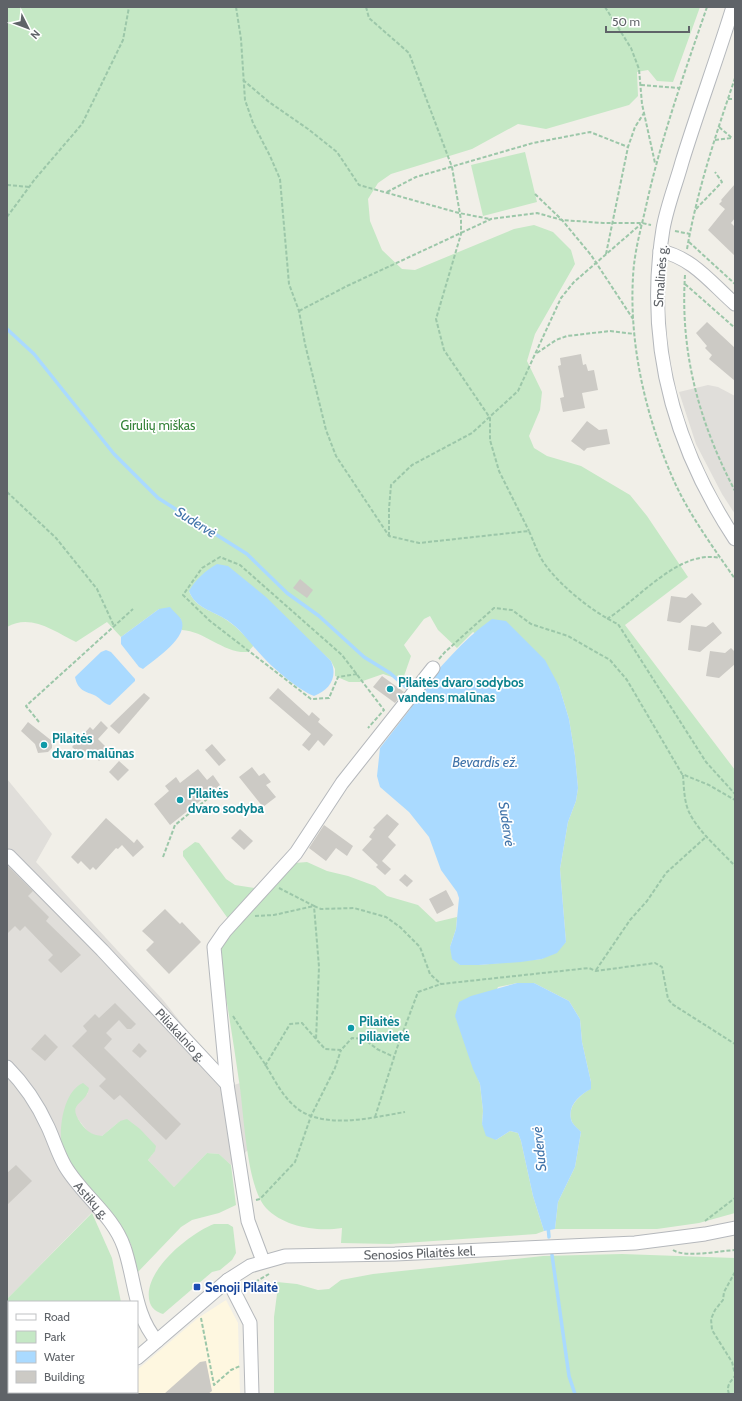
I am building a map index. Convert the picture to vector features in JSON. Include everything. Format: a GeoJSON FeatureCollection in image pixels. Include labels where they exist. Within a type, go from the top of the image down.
{"type":"FeatureCollection","features":[{"type":"Feature","properties":{"kind":"street","name":"Smalinės g."},"geometry":{"type":"LineString","coordinates":[[733,7],[666,215],[660,251],[657,309],[659,346],[669,393],[680,430],[695,469],[710,500],[735,539]]}},
{"type":"Feature","properties":{"kind":"street"},"geometry":{"type":"LineString","coordinates":[[660,251],[674,253],[686,259],[735,304]]}},
{"type":"Feature","properties":{"kind":"street"},"geometry":{"type":"LineString","coordinates":[[263,1260],[248,1221],[245,1202],[227,1084],[214,947],[225,931],[296,853],[342,783],[432,668]]}},
{"type":"Feature","properties":{"kind":"street","name":"Piliakalnio g."},"geometry":{"type":"LineString","coordinates":[[9,856],[102,950],[227,1084]]}},
{"type":"Feature","properties":{"kind":"street","name":"Astikų g."},"geometry":{"type":"LineString","coordinates":[[7,1067],[27,1090],[47,1126],[65,1166],[83,1191],[111,1223],[124,1246],[138,1301]]}},
{"type":"Feature","properties":{"kind":"street","name":"Senosios Pilaitės kel."},"geometry":{"type":"LineString","coordinates":[[138,1357],[240,1270],[263,1260],[299,1255],[388,1254],[635,1243],[666,1240],[735,1228]]}},
{"type":"Feature","properties":{"kind":"street"},"geometry":{"type":"LineString","coordinates":[[228,1280],[244,1308],[250,1323],[252,1394]]}},
{"type":"Feature","properties":{"kind":"street","name":"Astikų g."},"geometry":{"type":"LineString","coordinates":[[138,1301],[148,1331],[157,1341]]}},
{"type":"Feature","properties":{"kind":"path"},"geometry":{"type":"LineString","coordinates":[[7,217],[82,124],[123,40],[129,7]]}},
{"type":"Feature","properties":{"kind":"path"},"geometry":{"type":"LineString","coordinates":[[236,7],[241,39],[245,100],[280,179],[289,284],[299,311],[326,430],[336,456],[389,536],[419,543],[529,531]]}},
{"type":"Feature","properties":{"kind":"path"},"geometry":{"type":"LineString","coordinates":[[366,7],[369,18],[409,53],[452,167],[461,220],[461,234],[436,319],[444,350],[490,418],[490,440],[499,471],[546,567],[574,594],[607,619],[618,624],[706,762],[735,794]]}},
{"type":"Feature","properties":{"kind":"path"},"geometry":{"type":"LineString","coordinates":[[605,7],[631,48],[639,69],[644,113],[655,165]]}},
{"type":"Feature","properties":{"kind":"path"},"geometry":{"type":"LineString","coordinates":[[244,80],[269,102],[308,129],[337,152],[359,185],[459,213],[491,219],[537,213],[562,220],[642,223],[574,282],[562,298],[518,391],[472,433],[412,465],[391,485],[389,536]]}},
{"type":"Feature","properties":{"kind":"path"},"geometry":{"type":"LineString","coordinates":[[641,84],[679,88]]}},
{"type":"Feature","properties":{"kind":"path"},"geometry":{"type":"LineString","coordinates":[[732,85],[735,88]]}},
{"type":"Feature","properties":{"kind":"path"},"geometry":{"type":"LineString","coordinates":[[728,100],[735,99]]}},
{"type":"Feature","properties":{"kind":"path"},"geometry":{"type":"LineString","coordinates":[[606,254],[628,147],[635,127],[644,113]]}},
{"type":"Feature","properties":{"kind":"path"},"geometry":{"type":"LineString","coordinates":[[715,140],[732,138],[718,127]]}},
{"type":"Feature","properties":{"kind":"path"},"geometry":{"type":"LineString","coordinates":[[388,192],[416,177],[533,143],[590,132],[628,147]]}},
{"type":"Feature","properties":{"kind":"path"},"geometry":{"type":"LineString","coordinates":[[695,210],[722,182],[715,172]]}},
{"type":"Feature","properties":{"kind":"path"},"geometry":{"type":"LineString","coordinates":[[7,185],[30,187]]}},
{"type":"Feature","properties":{"kind":"path"},"geometry":{"type":"LineString","coordinates":[[535,194],[562,220],[596,262],[634,320]]}},
{"type":"Feature","properties":{"kind":"path"},"geometry":{"type":"LineString","coordinates":[[299,311],[347,286],[491,219]]}},
{"type":"Feature","properties":{"kind":"path"},"geometry":{"type":"LineString","coordinates":[[688,242],[735,284]]}},
{"type":"Feature","properties":{"kind":"path"},"geometry":{"type":"LineString","coordinates":[[684,284],[735,328]]}},
{"type":"Feature","properties":{"kind":"path"},"geometry":{"type":"LineString","coordinates":[[536,354],[556,340],[567,336],[610,331],[635,334]]}},
{"type":"Feature","properties":{"kind":"path"},"geometry":{"type":"LineString","coordinates":[[7,492],[56,538],[97,589],[114,626]]}},
{"type":"Feature","properties":{"kind":"path"},"geometry":{"type":"LineString","coordinates":[[607,619],[647,587],[670,571],[689,562],[709,556],[721,558]]}},
{"type":"Feature","properties":{"kind":"path"},"geometry":{"type":"LineString","coordinates":[[357,674],[338,677],[329,698],[311,699],[210,621],[183,595],[202,568],[220,557],[240,565],[342,655],[357,674],[384,710],[368,728]]}},
{"type":"Feature","properties":{"kind":"path"},"geometry":{"type":"LineString","coordinates":[[445,652],[494,608],[512,610],[531,624],[568,636],[610,660],[628,680],[682,774],[685,797],[690,814],[707,836],[735,866]]}},
{"type":"Feature","properties":{"kind":"path"},"geometry":{"type":"LineString","coordinates":[[39,722],[26,706],[133,609]]}},
{"type":"Feature","properties":{"kind":"path"},"geometry":{"type":"LineString","coordinates":[[682,774],[710,785],[735,800]]}},
{"type":"Feature","properties":{"kind":"path"},"geometry":{"type":"LineString","coordinates":[[163,857],[175,825],[221,788]]}},
{"type":"Feature","properties":{"kind":"path"},"geometry":{"type":"LineString","coordinates":[[596,971],[630,920],[647,901],[666,873],[707,836]]}},
{"type":"Feature","properties":{"kind":"path"},"geometry":{"type":"LineString","coordinates":[[269,883],[321,909],[354,908],[386,917],[404,931],[420,947],[430,974],[441,984]]}},
{"type":"Feature","properties":{"kind":"path"},"geometry":{"type":"LineString","coordinates":[[240,915],[274,915],[314,906]]}},
{"type":"Feature","properties":{"kind":"path"},"geometry":{"type":"LineString","coordinates":[[314,906],[319,968],[316,1040]]}},
{"type":"Feature","properties":{"kind":"path"},"geometry":{"type":"LineString","coordinates":[[375,1117],[394,1057],[418,992],[441,984],[589,968],[596,971],[655,963],[662,967],[668,999],[672,1004],[735,1044]]}},
{"type":"Feature","properties":{"kind":"path"},"geometry":{"type":"LineString","coordinates":[[231,1014],[289,1101],[298,1110],[311,1116],[343,1120],[405,1112]]}},
{"type":"Feature","properties":{"kind":"path"},"geometry":{"type":"LineString","coordinates":[[266,1066],[290,1024],[302,1023],[325,1049],[341,1050]]}},
{"type":"Feature","properties":{"kind":"path"},"geometry":{"type":"LineString","coordinates":[[245,1202],[260,1199],[295,1162],[311,1116],[335,1068],[341,1050],[352,1038],[364,1039],[378,1049],[394,1057]]}},
{"type":"Feature","properties":{"kind":"path"},"geometry":{"type":"LineString","coordinates":[[704,1222],[735,1198]]}},
{"type":"Feature","properties":{"kind":"path"},"geometry":{"type":"LineString","coordinates":[[666,1240],[670,1248],[676,1252],[692,1254],[735,1250]]}},
{"type":"Feature","properties":{"kind":"path"},"geometry":{"type":"LineString","coordinates":[[729,1394],[727,1390],[729,1382],[735,1375],[732,1362],[712,1330],[711,1319],[715,1310],[723,1300],[724,1292],[735,1272]]}},
{"type":"Feature","properties":{"kind":"path"},"geometry":{"type":"LineString","coordinates":[[200,1314],[214,1385],[236,1368],[243,1366]]}},
{"type":"Feature","properties":{"kind":"shaded area"},"geometry":{"type":"Polygon","coordinates":[[[708,385],[718,387],[735,396],[735,514],[722,494],[696,444],[679,392],[708,385]]]}},
{"type":"Feature","properties":{"kind":"shaded area"},"geometry":{"type":"Polygon","coordinates":[[[7,779],[52,834],[36,862],[163,1000],[231,1086],[240,1083],[248,1150],[231,1165],[219,1154],[207,1153],[174,1187],[148,1160],[154,1152],[120,1121],[102,1136],[95,1136],[88,1132],[75,1115],[75,1109],[78,1102],[88,1093],[68,1100],[101,1203],[7,1299],[7,779]]]}},
{"type":"Feature","properties":{"kind":"shaded area"},"geometry":{"type":"Polygon","coordinates":[[[226,1300],[238,1323],[240,1394],[109,1394],[138,1393],[138,1369],[198,1318],[226,1300]]]}},
{"type":"Feature","properties":{"kind":"green space","name":"Girulių miškas"},"geometry":{"type":"Polygon","coordinates":[[[7,7],[700,7],[673,82],[657,81],[648,70],[637,72],[638,96],[629,105],[546,129],[518,124],[472,149],[391,174],[378,183],[368,199],[370,221],[382,250],[402,269],[415,270],[514,229],[534,225],[553,232],[571,250],[575,264],[535,334],[527,361],[542,392],[540,410],[529,436],[534,448],[547,456],[581,466],[630,495],[647,516],[688,577],[625,625],[735,770],[735,1213],[699,1223],[657,1229],[555,1229],[558,1202],[575,1167],[581,1132],[572,1122],[572,1107],[582,1095],[590,1089],[591,1082],[582,1042],[580,1019],[569,1001],[534,983],[517,983],[498,987],[467,1050],[480,1084],[483,1111],[482,1124],[496,1140],[510,1131],[518,1133],[533,1196],[544,1231],[536,1234],[390,1244],[341,1243],[342,1228],[322,1229],[301,1227],[291,1224],[273,1214],[266,1208],[259,1197],[254,1183],[247,1148],[239,1081],[219,955],[221,946],[234,927],[183,856],[183,851],[195,842],[199,843],[226,879],[235,885],[268,890],[295,863],[307,862],[327,871],[348,876],[375,886],[387,896],[418,905],[436,922],[457,917],[456,929],[450,947],[460,965],[479,965],[542,959],[566,942],[560,869],[568,822],[576,801],[578,788],[569,719],[559,686],[473,632],[457,648],[438,630],[430,616],[424,619],[404,645],[411,656],[404,676],[392,677],[383,674],[360,682],[349,682],[335,676],[335,669],[331,661],[304,636],[189,591],[196,602],[228,621],[254,645],[248,652],[231,650],[199,634],[182,630],[181,619],[159,609],[121,637],[107,622],[76,642],[51,629],[34,623],[16,623],[7,627],[7,7]]]}},
{"type":"Feature","properties":{"kind":"green space"},"geometry":{"type":"Polygon","coordinates":[[[525,152],[537,202],[483,216],[471,165],[525,152]]]}},
{"type":"Feature","properties":{"kind":"green space"},"geometry":{"type":"Polygon","coordinates":[[[83,1083],[89,1088],[87,1094],[76,1108],[76,1112],[83,1126],[91,1133],[102,1136],[120,1121],[127,1119],[140,1129],[156,1146],[155,1151],[148,1160],[174,1187],[207,1153],[219,1154],[231,1165],[236,1205],[219,1213],[192,1220],[181,1227],[136,1274],[131,1244],[116,1221],[69,1163],[62,1148],[61,1124],[65,1107],[72,1093],[83,1083]]]}},
{"type":"Feature","properties":{"kind":"green space"},"geometry":{"type":"Polygon","coordinates":[[[92,1213],[112,1258],[121,1301],[8,1301],[8,1393],[82,1393],[81,1394],[7,1394],[7,1299],[92,1213]]]}},
{"type":"Feature","properties":{"kind":"green space"},"geometry":{"type":"Polygon","coordinates":[[[214,1224],[228,1224],[233,1227],[236,1253],[232,1260],[220,1270],[212,1272],[163,1314],[157,1311],[150,1303],[149,1291],[152,1279],[169,1256],[181,1245],[192,1236],[214,1224]]]}},
{"type":"Feature","properties":{"kind":"green space"},"geometry":{"type":"Polygon","coordinates":[[[622,1254],[735,1258],[735,1394],[274,1394],[274,1317],[277,1294],[273,1287],[277,1282],[297,1284],[318,1290],[329,1289],[341,1280],[373,1274],[543,1256],[622,1254]]]}},
{"type":"Feature","properties":{"kind":"water"},"geometry":{"type":"Polygon","coordinates":[[[217,564],[228,566],[266,597],[331,661],[334,672],[333,678],[328,687],[314,696],[294,684],[268,662],[232,624],[200,605],[192,597],[189,591],[194,583],[209,569],[217,564]]]}},
{"type":"Feature","properties":{"kind":"water"},"geometry":{"type":"Polygon","coordinates":[[[170,607],[181,619],[181,633],[163,654],[143,669],[139,667],[121,644],[121,637],[159,609],[170,607]]]}},
{"type":"Feature","properties":{"kind":"water","name":"Bevardis ež."},"geometry":{"type":"Polygon","coordinates":[[[492,619],[506,621],[545,660],[559,686],[569,719],[578,788],[576,801],[568,822],[560,869],[566,942],[557,953],[542,959],[521,962],[460,965],[452,959],[450,947],[456,929],[459,898],[457,892],[441,870],[429,837],[409,812],[380,787],[377,776],[380,748],[411,708],[411,704],[416,696],[461,645],[492,619]]]}},
{"type":"Feature","properties":{"kind":"water"},"geometry":{"type":"Polygon","coordinates":[[[106,650],[111,652],[135,679],[135,681],[110,705],[104,703],[96,696],[82,690],[76,682],[75,677],[101,652],[106,650]]]}},
{"type":"Feature","properties":{"kind":"water"},"geometry":{"type":"Polygon","coordinates":[[[517,983],[534,983],[569,1001],[580,1019],[582,1042],[591,1082],[591,1089],[578,1098],[572,1107],[572,1122],[581,1132],[575,1167],[558,1202],[555,1229],[544,1231],[533,1196],[518,1133],[510,1131],[496,1140],[486,1136],[482,1124],[483,1111],[480,1084],[473,1069],[455,1016],[459,1002],[471,996],[517,983]]]}},
{"type":"Feature","properties":{"kind":"building"},"geometry":{"type":"Polygon","coordinates":[[[735,184],[735,218],[731,223],[735,227],[735,256],[708,230],[725,209],[719,204],[735,184]]]}},
{"type":"Feature","properties":{"kind":"building"},"geometry":{"type":"Polygon","coordinates":[[[707,322],[735,348],[735,381],[709,359],[712,355],[705,348],[707,346],[696,333],[707,322]]]}},
{"type":"Feature","properties":{"kind":"building"},"geometry":{"type":"Polygon","coordinates":[[[581,354],[583,365],[586,364],[588,371],[594,370],[598,390],[582,393],[585,408],[563,412],[560,398],[564,397],[558,366],[561,365],[560,358],[581,354]]]}},
{"type":"Feature","properties":{"kind":"building"},"geometry":{"type":"Polygon","coordinates":[[[587,421],[599,430],[607,429],[610,444],[587,448],[584,451],[571,441],[587,421]]]}},
{"type":"Feature","properties":{"kind":"building"},"geometry":{"type":"Polygon","coordinates":[[[300,579],[313,590],[307,598],[293,588],[300,579]]]}},
{"type":"Feature","properties":{"kind":"building"},"geometry":{"type":"Polygon","coordinates":[[[692,593],[702,604],[680,623],[667,621],[671,596],[686,598],[692,593]]]}},
{"type":"Feature","properties":{"kind":"building"},"geometry":{"type":"Polygon","coordinates":[[[713,622],[722,633],[700,652],[688,650],[691,625],[706,627],[713,622]]]}},
{"type":"Feature","properties":{"kind":"building"},"geometry":{"type":"Polygon","coordinates":[[[731,648],[735,652],[735,664],[719,678],[706,676],[710,651],[725,653],[731,648]]]}},
{"type":"Feature","properties":{"kind":"building","name":"Pilaitės dvaro sodybos vandens malūnas"},"geometry":{"type":"Polygon","coordinates":[[[382,676],[404,692],[395,703],[373,687],[382,676]]]}},
{"type":"Feature","properties":{"kind":"building"},"geometry":{"type":"Polygon","coordinates":[[[278,688],[309,716],[312,712],[320,719],[318,722],[333,735],[324,746],[318,740],[309,751],[302,745],[311,734],[269,698],[278,688]]]}},
{"type":"Feature","properties":{"kind":"building"},"geometry":{"type":"Polygon","coordinates":[[[144,693],[150,698],[119,734],[110,726],[144,693]]]}},
{"type":"Feature","properties":{"kind":"building"},"geometry":{"type":"Polygon","coordinates":[[[101,721],[108,728],[98,739],[109,750],[99,761],[88,749],[82,756],[72,747],[90,727],[93,730],[101,721]]]}},
{"type":"Feature","properties":{"kind":"building"},"geometry":{"type":"Polygon","coordinates":[[[28,722],[52,741],[52,748],[48,752],[38,753],[35,744],[21,731],[28,722]]]}},
{"type":"Feature","properties":{"kind":"building"},"geometry":{"type":"Polygon","coordinates":[[[212,744],[226,760],[219,766],[205,750],[212,744]]]}},
{"type":"Feature","properties":{"kind":"building"},"geometry":{"type":"Polygon","coordinates":[[[119,761],[129,770],[118,781],[109,772],[119,761]]]}},
{"type":"Feature","properties":{"kind":"building"},"geometry":{"type":"Polygon","coordinates":[[[252,767],[259,776],[264,773],[271,782],[266,785],[276,797],[263,807],[239,777],[252,767]]]}},
{"type":"Feature","properties":{"kind":"building","name":"Pilaitės dvaro sodyba"},"geometry":{"type":"Polygon","coordinates":[[[198,769],[207,780],[213,775],[220,785],[170,825],[154,804],[169,791],[165,786],[176,777],[180,783],[198,769]]]}},
{"type":"Feature","properties":{"kind":"building"},"geometry":{"type":"Polygon","coordinates":[[[387,814],[399,824],[388,837],[396,845],[382,861],[391,869],[385,875],[376,867],[378,865],[362,850],[372,839],[369,837],[375,829],[373,828],[387,814]]]}},
{"type":"Feature","properties":{"kind":"building"},"geometry":{"type":"Polygon","coordinates":[[[106,818],[134,843],[137,839],[144,847],[133,857],[122,845],[118,849],[116,848],[96,870],[93,867],[90,870],[81,861],[78,864],[71,857],[106,818]]]}},
{"type":"Feature","properties":{"kind":"building"},"geometry":{"type":"Polygon","coordinates":[[[324,825],[353,846],[347,856],[336,848],[326,861],[309,848],[324,825]]]}},
{"type":"Feature","properties":{"kind":"building"},"geometry":{"type":"Polygon","coordinates":[[[240,829],[253,841],[244,850],[231,838],[240,829]]]}},
{"type":"Feature","properties":{"kind":"building"},"geometry":{"type":"Polygon","coordinates":[[[7,865],[33,891],[28,896],[49,917],[46,921],[81,955],[61,973],[48,960],[53,955],[25,926],[20,931],[15,926],[7,934],[7,865]]]}},
{"type":"Feature","properties":{"kind":"building"},"geometry":{"type":"Polygon","coordinates":[[[405,874],[413,881],[407,887],[399,880],[405,874]]]}},
{"type":"Feature","properties":{"kind":"building"},"geometry":{"type":"Polygon","coordinates":[[[446,890],[454,905],[437,914],[429,899],[446,890]]]}},
{"type":"Feature","properties":{"kind":"building"},"geometry":{"type":"Polygon","coordinates":[[[165,909],[180,924],[182,922],[201,942],[169,974],[146,950],[154,942],[142,931],[165,909]]]}},
{"type":"Feature","properties":{"kind":"building"},"geometry":{"type":"Polygon","coordinates":[[[115,1003],[136,1024],[131,1029],[127,1029],[119,1020],[106,1033],[112,1039],[104,1048],[181,1124],[166,1140],[120,1095],[114,1100],[99,1086],[106,1079],[72,1046],[87,1031],[83,1026],[95,1014],[99,1018],[115,1003]]]}},
{"type":"Feature","properties":{"kind":"building"},"geometry":{"type":"Polygon","coordinates":[[[45,1034],[58,1047],[45,1061],[31,1049],[45,1034]]]}},
{"type":"Feature","properties":{"kind":"building"},"geometry":{"type":"Polygon","coordinates":[[[139,1043],[147,1051],[140,1058],[132,1051],[139,1043]]]}},
{"type":"Feature","properties":{"kind":"building"},"geometry":{"type":"Polygon","coordinates":[[[16,1165],[32,1181],[7,1205],[7,1173],[16,1165]]]}},
{"type":"Feature","properties":{"kind":"building"},"geometry":{"type":"Polygon","coordinates":[[[206,1361],[212,1391],[208,1394],[164,1394],[200,1362],[206,1361]]]}},
{"type":"Feature","properties":{"kind":"waterway","name":"Sudervė"},"geometry":{"type":"LineString","coordinates":[[7,329],[34,354],[114,454],[158,498],[247,554],[287,593],[319,616],[364,657],[390,673],[408,689]]}},
{"type":"Feature","properties":{"kind":"waterway","name":"Sudervė"},"geometry":{"type":"LineString","coordinates":[[548,1226],[549,1237]]}},
{"type":"Feature","properties":{"kind":"waterway","name":"Sudervė"},"geometry":{"type":"LineString","coordinates":[[552,1255],[569,1376],[575,1394]]}},
{"type":"Feature","properties":{"kind":"place","name":"Pilaitės dvaro sodybos vandens malūnas"},"geometry":{"type":"Point","coordinates":[390,689]}},
{"type":"Feature","properties":{"kind":"place","name":"Pilaitės dvaro malūnas"},"geometry":{"type":"Point","coordinates":[44,745]}},
{"type":"Feature","properties":{"kind":"place","name":"Pilaitės dvaro sodyba"},"geometry":{"type":"Point","coordinates":[180,800]}},
{"type":"Feature","properties":{"kind":"place","name":"Pilaitės piliavietė"},"geometry":{"type":"Point","coordinates":[351,1028]}},
{"type":"Feature","properties":{"kind":"place","name":"Senoji Pilaitė"},"geometry":{"type":"Point","coordinates":[197,1287]}}]}
